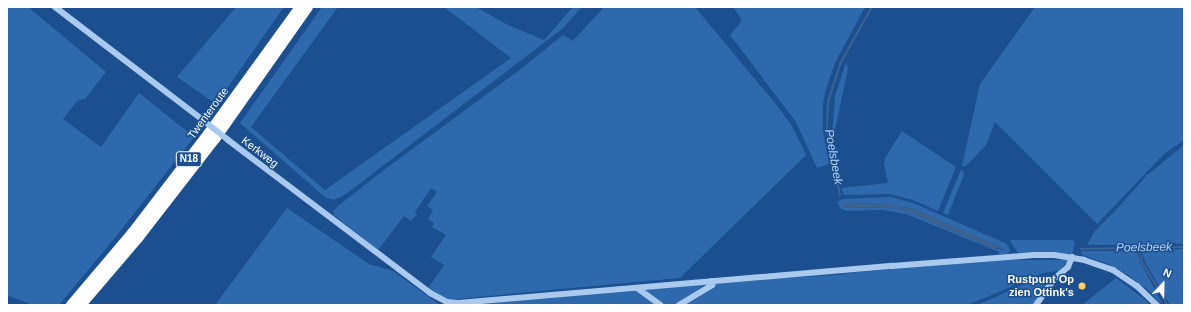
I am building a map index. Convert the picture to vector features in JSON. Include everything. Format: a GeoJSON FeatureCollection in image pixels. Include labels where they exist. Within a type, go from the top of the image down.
{"type":"FeatureCollection","features":[{"type":"Feature","properties":{"kind":"highway","name":"Twenteroute"},"geometry":{"type":"LineString","coordinates":[[71,305],[132,233],[204,141],[300,7]]}},
{"type":"Feature","properties":{"kind":"highway","name":"Twenteroute"},"geometry":{"type":"LineString","coordinates":[[81,305],[139,237],[215,139],[308,7]]}},
{"type":"Feature","properties":{"kind":"street","name":"Kerkweg"},"geometry":{"type":"LineString","coordinates":[[55,7],[430,293],[447,302],[458,303],[637,288]]}},
{"type":"Feature","properties":{"kind":"street"},"geometry":{"type":"LineString","coordinates":[[637,288],[1034,255],[1072,258],[1092,262],[1113,270],[1137,286],[1157,305]]}},
{"type":"Feature","properties":{"kind":"street"},"geometry":{"type":"LineString","coordinates":[[1036,305],[1055,278],[1068,267],[1072,258]]}},
{"type":"Feature","properties":{"kind":"street"},"geometry":{"type":"LineString","coordinates":[[679,305],[712,285],[712,281]]}},
{"type":"Feature","properties":{"kind":"street"},"geometry":{"type":"LineString","coordinates":[[637,288],[660,305]]}},
{"type":"Feature","properties":{"kind":"shaded area"},"geometry":{"type":"Polygon","coordinates":[[[7,7],[28,7],[106,72],[85,99],[77,101],[63,119],[101,147],[139,93],[194,137],[118,234],[59,305],[32,305],[7,295],[7,7]]]}},
{"type":"Feature","properties":{"kind":"shaded area"},"geometry":{"type":"Polygon","coordinates":[[[236,7],[284,7],[216,104],[177,77],[236,7]]]}},
{"type":"Feature","properties":{"kind":"shaded area"},"geometry":{"type":"Polygon","coordinates":[[[322,7],[338,7],[251,127],[325,190],[511,58],[444,7],[476,7],[508,25],[544,40],[573,7],[582,7],[562,29],[346,194],[334,200],[326,198],[240,123],[322,7]]]}},
{"type":"Feature","properties":{"kind":"shaded area"},"geometry":{"type":"Polygon","coordinates":[[[604,7],[695,7],[779,108],[792,126],[806,155],[680,278],[445,300],[428,288],[444,265],[431,257],[446,235],[432,227],[434,223],[428,219],[433,210],[427,206],[437,192],[431,188],[415,212],[417,214],[411,221],[404,216],[378,250],[334,215],[333,211],[338,206],[380,173],[521,69],[563,35],[573,41],[604,7]]]}},
{"type":"Feature","properties":{"kind":"shaded area"},"geometry":{"type":"Polygon","coordinates":[[[733,7],[865,7],[835,63],[825,92],[823,104],[823,131],[829,164],[817,168],[796,122],[730,35],[741,22],[740,17],[733,7]]]}},
{"type":"Feature","properties":{"kind":"shaded area"},"geometry":{"type":"Polygon","coordinates":[[[1035,7],[1184,7],[1184,140],[1164,154],[1097,224],[995,122],[986,145],[966,166],[962,166],[980,84],[1035,7]]]}},
{"type":"Feature","properties":{"kind":"shaded area"},"geometry":{"type":"Polygon","coordinates":[[[846,62],[848,68],[834,135],[832,134],[835,96],[846,62]]]}},
{"type":"Feature","properties":{"kind":"shaded area"},"geometry":{"type":"Polygon","coordinates":[[[902,131],[956,167],[938,211],[913,200],[890,194],[844,195],[841,188],[888,183],[884,164],[885,158],[902,131]]]}},
{"type":"Feature","properties":{"kind":"shaded area"},"geometry":{"type":"Polygon","coordinates":[[[1184,145],[1184,244],[1087,245],[1094,232],[1118,208],[1146,176],[1184,145]]]}},
{"type":"Feature","properties":{"kind":"shaded area"},"geometry":{"type":"Polygon","coordinates":[[[961,170],[964,172],[963,177],[948,215],[943,213],[961,170]]]}},
{"type":"Feature","properties":{"kind":"shaded area"},"geometry":{"type":"Polygon","coordinates":[[[890,197],[913,203],[1005,243],[1009,247],[1010,252],[1007,254],[998,254],[999,252],[906,214],[882,210],[848,211],[841,209],[837,202],[842,199],[890,197]],[[842,203],[849,208],[888,207],[906,211],[993,248],[1005,250],[914,209],[878,203],[842,203]]]}},
{"type":"Feature","properties":{"kind":"shaded area"},"geometry":{"type":"Polygon","coordinates":[[[840,202],[849,204],[884,203],[914,209],[1006,249],[993,248],[906,211],[888,207],[849,208],[844,207],[840,202]]]}},
{"type":"Feature","properties":{"kind":"shaded area"},"geometry":{"type":"Polygon","coordinates":[[[287,208],[369,264],[393,271],[440,305],[215,305],[287,208]]]}},
{"type":"Feature","properties":{"kind":"shaded area"},"geometry":{"type":"Polygon","coordinates":[[[1010,240],[1073,240],[1075,243],[1072,254],[1069,255],[1020,254],[1017,252],[1010,240]]]}},
{"type":"Feature","properties":{"kind":"shaded area"},"geometry":{"type":"Polygon","coordinates":[[[1184,249],[1184,305],[1170,305],[1145,262],[1142,253],[1145,251],[1184,249]]]}},
{"type":"Feature","properties":{"kind":"shaded area"},"geometry":{"type":"Polygon","coordinates":[[[1081,251],[1137,251],[1141,263],[1162,303],[1160,303],[1149,291],[1128,275],[1106,263],[1082,255],[1081,251]]]}},
{"type":"Feature","properties":{"kind":"shaded area"},"geometry":{"type":"Polygon","coordinates":[[[1006,259],[1069,260],[1058,271],[1043,273],[968,305],[684,305],[713,284],[721,282],[838,275],[1006,259]]]}},
{"type":"Feature","properties":{"kind":"shaded area"},"geometry":{"type":"Polygon","coordinates":[[[1045,275],[1051,276],[1034,305],[977,305],[1045,275]]]}},
{"type":"Feature","properties":{"kind":"shaded area"},"geometry":{"type":"Polygon","coordinates":[[[1116,278],[1150,305],[1082,305],[1116,278]]]}},
{"type":"Feature","properties":{"kind":"shaded area"},"geometry":{"type":"Polygon","coordinates":[[[706,284],[676,305],[665,305],[642,290],[706,284]]]}},
{"type":"Feature","properties":{"kind":"shaded area"},"geometry":{"type":"Polygon","coordinates":[[[635,291],[656,305],[464,305],[543,299],[635,291]]]}},
{"type":"Feature","properties":{"kind":"waterway","name":"Poelsbeek"},"geometry":{"type":"LineString","coordinates":[[840,196],[827,130],[828,102],[840,64],[872,7]]}},
{"type":"Feature","properties":{"kind":"waterway","name":"Poelsbeek"},"geometry":{"type":"LineString","coordinates":[[1081,249],[1184,247]]}},
{"type":"Feature","properties":{"kind":"waterway"},"geometry":{"type":"LineString","coordinates":[[1139,248],[1143,263],[1168,305]]}},
{"type":"Feature","properties":{"kind":"place","name":"Rustpunt Op zien Ottink's"},"geometry":{"type":"Point","coordinates":[1082,286]}}]}
